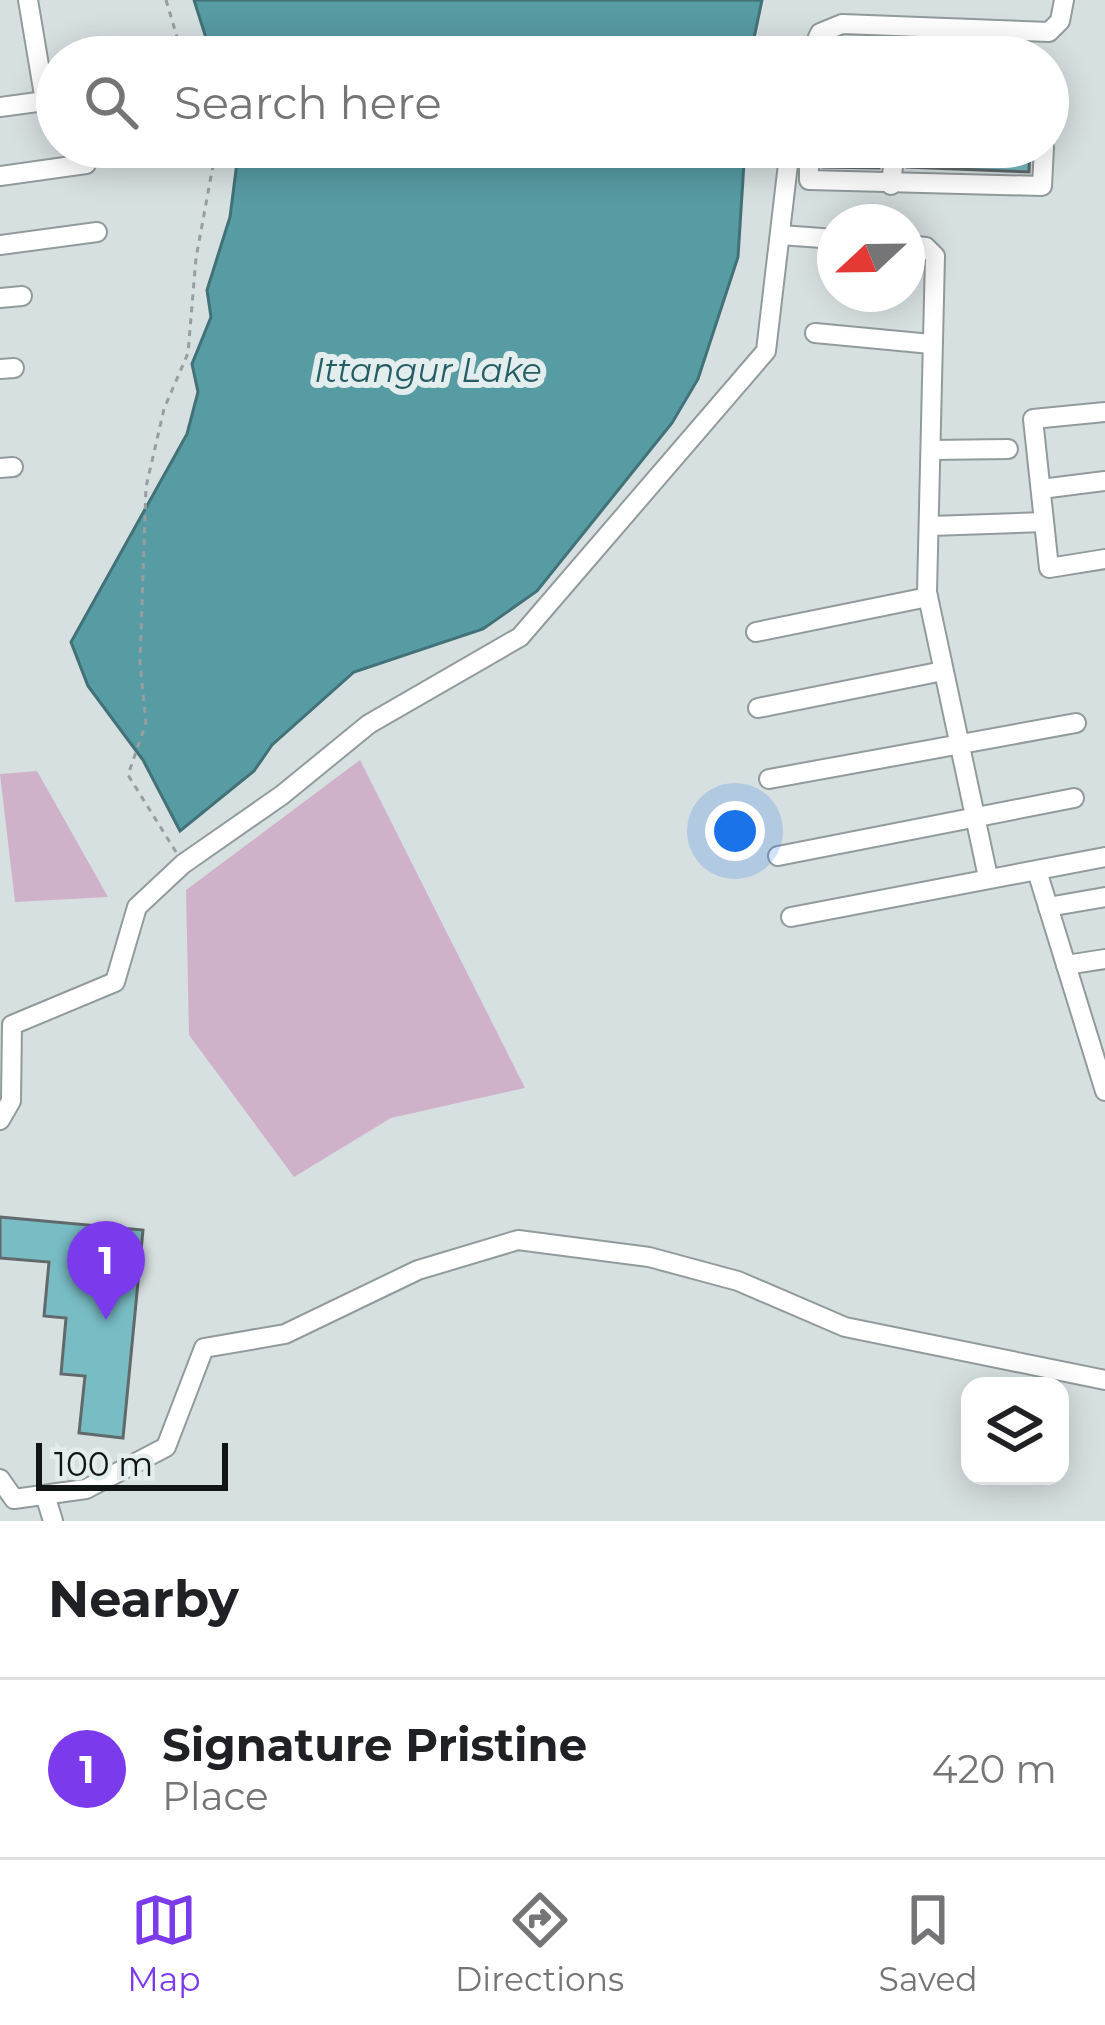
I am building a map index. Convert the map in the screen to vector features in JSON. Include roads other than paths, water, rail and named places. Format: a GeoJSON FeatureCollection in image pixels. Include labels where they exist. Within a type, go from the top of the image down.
{"type":"FeatureCollection","features":[{"type":"Feature","properties":{"kind":"street"},"geometry":{"type":"LineString","coordinates":[[28,0],[36,36]]}},
{"type":"Feature","properties":{"kind":"street"},"geometry":{"type":"LineString","coordinates":[[1049,36],[1060,21],[1064,0]]}},
{"type":"Feature","properties":{"kind":"street"},"geometry":{"type":"LineString","coordinates":[[819,36],[842,24],[1049,32]]}},
{"type":"Feature","properties":{"kind":"street"},"geometry":{"type":"LineString","coordinates":[[911,36],[915,28]]}},
{"type":"Feature","properties":{"kind":"street"},"geometry":{"type":"LineString","coordinates":[[0,107],[36,103]]}},
{"type":"Feature","properties":{"kind":"street"},"geometry":{"type":"LineString","coordinates":[[0,176],[57,168]]}},
{"type":"Feature","properties":{"kind":"street"},"geometry":{"type":"LineString","coordinates":[[0,1120],[10,1101],[12,1025],[116,982],[137,908],[183,864],[282,795],[369,724],[520,637],[766,351],[788,168]]}},
{"type":"Feature","properties":{"kind":"street"},"geometry":{"type":"LineString","coordinates":[[809,168],[809,180],[1042,186],[1043,168]]}},
{"type":"Feature","properties":{"kind":"street"},"geometry":{"type":"LineString","coordinates":[[891,185],[893,168]]}},
{"type":"Feature","properties":{"kind":"street"},"geometry":{"type":"LineString","coordinates":[[0,245],[97,232]]}},
{"type":"Feature","properties":{"kind":"street"},"geometry":{"type":"LineString","coordinates":[[782,235],[817,238]]}},
{"type":"Feature","properties":{"kind":"street"},"geometry":{"type":"LineString","coordinates":[[925,247],[935,256],[928,597],[988,877]]}},
{"type":"Feature","properties":{"kind":"street"},"geometry":{"type":"LineString","coordinates":[[0,298],[22,296]]}},
{"type":"Feature","properties":{"kind":"street"},"geometry":{"type":"LineString","coordinates":[[815,333],[931,344]]}},
{"type":"Feature","properties":{"kind":"street"},"geometry":{"type":"LineString","coordinates":[[1105,412],[1033,419],[1049,568],[1105,559]]}},
{"type":"Feature","properties":{"kind":"street"},"geometry":{"type":"LineString","coordinates":[[931,450],[1008,449]]}},
{"type":"Feature","properties":{"kind":"street"},"geometry":{"type":"LineString","coordinates":[[1041,489],[1105,482]]}},
{"type":"Feature","properties":{"kind":"street"},"geometry":{"type":"LineString","coordinates":[[932,526],[1044,523]]}},
{"type":"Feature","properties":{"kind":"street"},"geometry":{"type":"LineString","coordinates":[[756,632],[928,597]]}},
{"type":"Feature","properties":{"kind":"street"},"geometry":{"type":"LineString","coordinates":[[758,708],[944,671]]}},
{"type":"Feature","properties":{"kind":"street"},"geometry":{"type":"LineString","coordinates":[[769,779],[1076,724]]}},
{"type":"Feature","properties":{"kind":"street"},"geometry":{"type":"LineString","coordinates":[[778,856],[1074,798]]}},
{"type":"Feature","properties":{"kind":"street"},"geometry":{"type":"LineString","coordinates":[[791,916],[1105,857]]}},
{"type":"Feature","properties":{"kind":"street"},"geometry":{"type":"LineString","coordinates":[[1036,871],[1066,965],[1095,1025],[1105,1090]]}},
{"type":"Feature","properties":{"kind":"street"},"geometry":{"type":"LineString","coordinates":[[1048,907],[1105,897]]}},
{"type":"Feature","properties":{"kind":"street"},"geometry":{"type":"LineString","coordinates":[[1066,965],[1105,959]]}},
{"type":"Feature","properties":{"kind":"street"},"geometry":{"type":"LineString","coordinates":[[0,1479],[14,1498],[86,1489],[166,1447],[204,1348],[285,1334],[418,1270],[518,1240],[649,1257],[738,1281],[845,1327],[1105,1380]]}},
{"type":"Feature","properties":{"kind":"street"},"geometry":{"type":"LineString","coordinates":[[45,1495],[52,1521]]}},
{"type":"Feature","properties":{"kind":"water"},"geometry":{"type":"Polygon","coordinates":[[[194,0],[762,0],[754,36],[205,36],[194,0]]]}},
{"type":"Feature","properties":{"kind":"water","name":"Ittangur Lake"},"geometry":{"type":"Polygon","coordinates":[[[236,168],[744,168],[738,257],[698,379],[672,423],[537,591],[483,629],[354,672],[272,745],[254,771],[180,831],[143,760],[88,686],[71,642],[187,434],[198,392],[192,364],[211,317],[207,290],[230,217],[236,168]]]}},
{"type":"Feature","properties":{"kind":"place","name":"Signature Pristine"},"geometry":{"type":"Point","coordinates":[106,1320]}}]}
